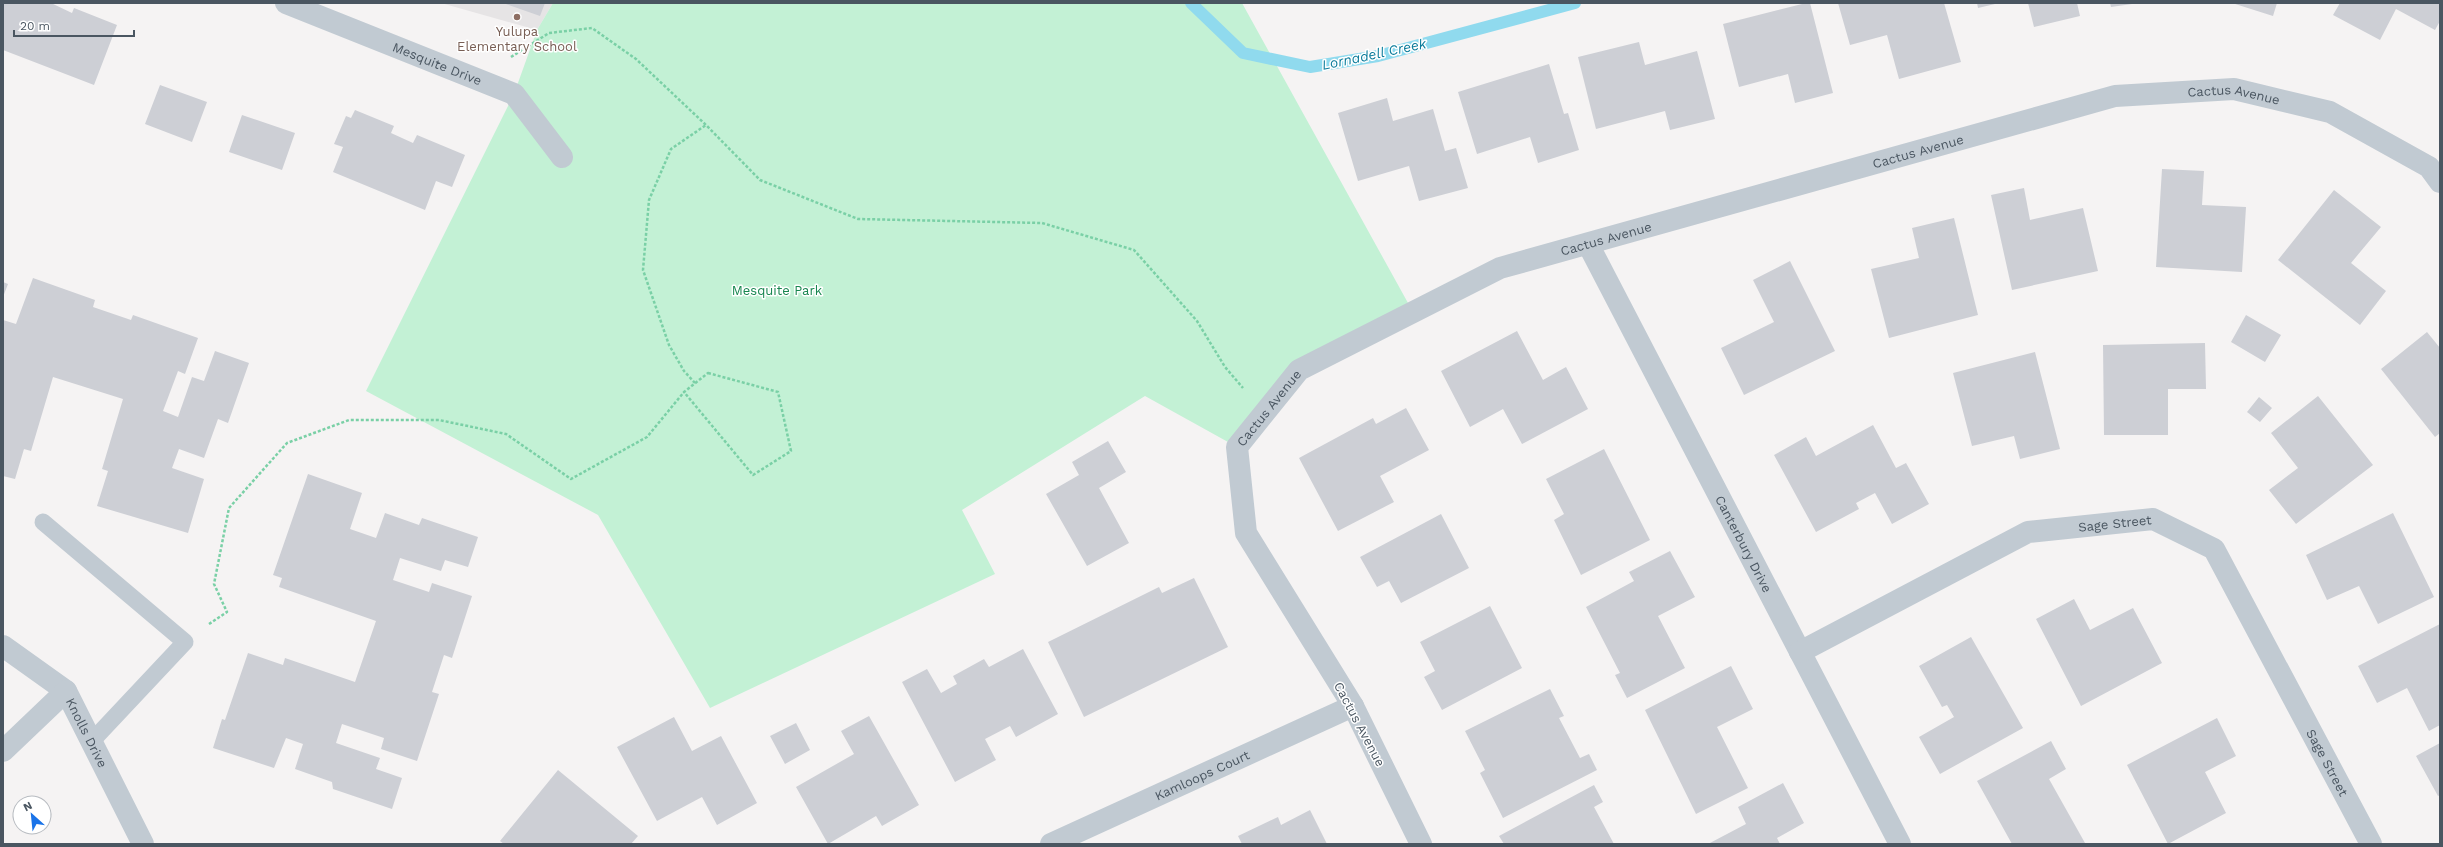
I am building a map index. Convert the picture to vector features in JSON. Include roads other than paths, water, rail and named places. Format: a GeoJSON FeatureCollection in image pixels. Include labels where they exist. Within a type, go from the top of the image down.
{"type":"FeatureCollection","features":[{"type":"Feature","properties":{"kind":"street","name":"Mesquite Drive"},"geometry":{"type":"LineString","coordinates":[[286,3],[514,94],[562,157]]}},
{"type":"Feature","properties":{"kind":"street","name":"Cactus Avenue"},"geometry":{"type":"LineString","coordinates":[[1421,844],[1353,706],[1246,534],[1237,447],[1299,370],[1500,268],[2115,96],[2234,89],[2330,112],[2429,167],[2440,182]]}},
{"type":"Feature","properties":{"kind":"street","name":"Canterbury Drive"},"geometry":{"type":"LineString","coordinates":[[1588,244],[1900,844]]}},
{"type":"Feature","properties":{"kind":"street","name":"Sage Street"},"geometry":{"type":"LineString","coordinates":[[1800,652],[2028,532],[2153,519],[2214,548],[2371,844]]}},
{"type":"Feature","properties":{"kind":"street","name":"Knolls Drive"},"geometry":{"type":"LineString","coordinates":[[3,646],[66,691],[143,844]]}},
{"type":"Feature","properties":{"kind":"street"},"geometry":{"type":"LineString","coordinates":[[3,751],[66,691]]}},
{"type":"Feature","properties":{"kind":"street","name":"Kamloops Court"},"geometry":{"type":"LineString","coordinates":[[1051,844],[1353,706]]}},
{"type":"Feature","properties":{"kind":"lane"},"geometry":{"type":"LineString","coordinates":[[43,522],[185,642],[92,741]]}},
{"type":"Feature","properties":{"kind":"waterway","name":"Lornadell Creek"},"geometry":{"type":"LineString","coordinates":[[1191,3],[1243,53],[1310,67],[1378,56],[1575,3]]}},
{"type":"Feature","properties":{"kind":"place","name":"Yulupa Elementary School"},"geometry":{"type":"Point","coordinates":[517,17]}},
{"type":"Feature","properties":{"kind":"park label","name":"Mesquite Park"},"geometry":{"type":"Point","coordinates":[777,290]}}]}
